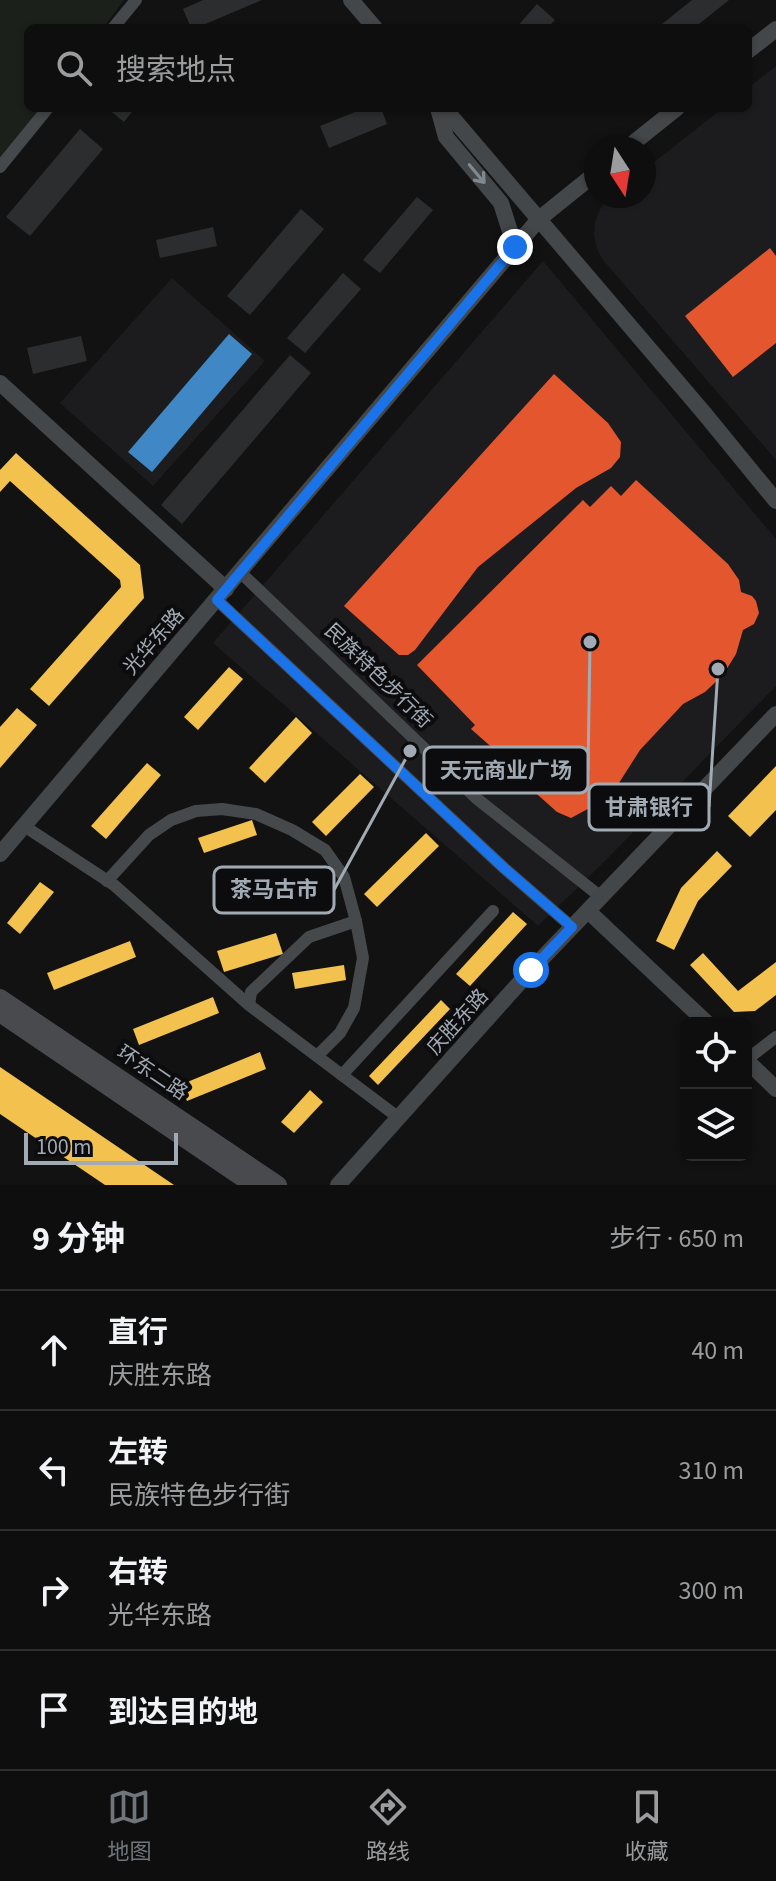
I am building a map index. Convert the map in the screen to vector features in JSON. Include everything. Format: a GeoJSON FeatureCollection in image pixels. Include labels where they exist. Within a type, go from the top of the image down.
{"type":"FeatureCollection","features":[{"type":"Feature","properties":{"kind":"main road"},"geometry":{"type":"LineString","coordinates":[[351,0],[372,24]]}},
{"type":"Feature","properties":{"kind":"main road"},"geometry":{"type":"LineString","coordinates":[[752,48],[776,29]]}},
{"type":"Feature","properties":{"kind":"main road"},"geometry":{"type":"LineString","coordinates":[[442,112],[446,137],[501,203],[515,247]]}},
{"type":"Feature","properties":{"kind":"main road"},"geometry":{"type":"LineString","coordinates":[[445,112],[539,219],[776,501]]}},
{"type":"Feature","properties":{"kind":"main road"},"geometry":{"type":"LineString","coordinates":[[642,136],[672,112]]}},
{"type":"Feature","properties":{"kind":"main road","name":"光华东路"},"geometry":{"type":"LineString","coordinates":[[0,854],[539,219],[584,183]]}},
{"type":"Feature","properties":{"kind":"main road"},"geometry":{"type":"LineString","coordinates":[[0,383],[221,595]]}},
{"type":"Feature","properties":{"kind":"main road","name":"庆胜东路"},"geometry":{"type":"LineString","coordinates":[[338,1185],[531,970],[776,714]]}},
{"type":"Feature","properties":{"kind":"main road"},"geometry":{"type":"LineString","coordinates":[[588,911],[701,1017]]}},
{"type":"Feature","properties":{"kind":"main road","name":"环东二路"},"geometry":{"type":"LineString","coordinates":[[0,998],[278,1185]]}},
{"type":"Feature","properties":{"kind":"main road","name":"环东二路"},"geometry":{"type":"LineString","coordinates":[[0,1013],[253,1185]]}},
{"type":"Feature","properties":{"kind":"main road"},"geometry":{"type":"LineString","coordinates":[[752,1066],[776,1089]]}},
{"type":"Feature","properties":{"kind":"street"},"geometry":{"type":"LineString","coordinates":[[116,24],[136,0]]}},
{"type":"Feature","properties":{"kind":"street"},"geometry":{"type":"LineString","coordinates":[[0,167],[45,112]]}},
{"type":"Feature","properties":{"kind":"street","name":"民族特色步行街"},"geometry":{"type":"LineString","coordinates":[[240,572],[476,798],[601,897]]}},
{"type":"Feature","properties":{"kind":"street"},"geometry":{"type":"LineString","coordinates":[[221,595],[504,868],[572,927]]}},
{"type":"Feature","properties":{"kind":"street"},"geometry":{"type":"LineString","coordinates":[[107,881],[149,835],[171,820],[196,811],[222,809],[256,814],[292,830],[325,850],[344,877],[363,958],[354,1008],[340,1033],[317,1056]]}},
{"type":"Feature","properties":{"kind":"street"},"geometry":{"type":"LineString","coordinates":[[24,826],[107,881],[249,1005],[399,1118]]}},
{"type":"Feature","properties":{"kind":"street"},"geometry":{"type":"LineString","coordinates":[[342,1075],[493,911]]}},
{"type":"Feature","properties":{"kind":"street"},"geometry":{"type":"LineString","coordinates":[[249,1005],[251,992],[309,937],[356,921]]}},
{"type":"Feature","properties":{"kind":"street"},"geometry":{"type":"LineString","coordinates":[[752,1055],[776,1037]]}},
{"type":"Feature","properties":{"kind":"shaded area"},"geometry":{"type":"Polygon","coordinates":[[[0,0],[124,0],[106,24],[24,24],[24,112],[39,112],[0,163],[0,0]]]}},
{"type":"Feature","properties":{"kind":"shaded area"},"geometry":{"type":"Polygon","coordinates":[[[776,66],[776,460],[603,260],[594,235],[601,208],[656,208],[656,161],[718,112],[752,112],[752,85],[776,66]]]}},
{"type":"Feature","properties":{"kind":"shaded area"},"geometry":{"type":"Polygon","coordinates":[[[543,261],[776,539],[776,686],[538,926],[213,643],[543,261]]]}},
{"type":"Feature","properties":{"kind":"shaded area"},"geometry":{"type":"Polygon","coordinates":[[[172,278],[265,361],[153,486],[60,403],[172,278]]]}},
{"type":"Feature","properties":{"kind":"building: 住宅"},"geometry":{"type":"Polygon","coordinates":[[[16,453],[140,565],[144,598],[49,706],[30,689],[121,587],[120,580],[10,481],[0,492],[0,470],[16,453]]]}},
{"type":"Feature","properties":{"kind":"building: 住宅"},"geometry":{"type":"Polygon","coordinates":[[[229,667],[243,679],[198,730],[184,717],[229,667]]]}},
{"type":"Feature","properties":{"kind":"building: 住宅"},"geometry":{"type":"Polygon","coordinates":[[[17,708],[37,725],[0,768],[0,727],[17,708]]]}},
{"type":"Feature","properties":{"kind":"building: 住宅"},"geometry":{"type":"Polygon","coordinates":[[[296,717],[312,733],[265,783],[249,768],[296,717]]]}},
{"type":"Feature","properties":{"kind":"building: 住宅"},"geometry":{"type":"Polygon","coordinates":[[[147,763],[161,775],[106,839],[91,826],[147,763]]]}},
{"type":"Feature","properties":{"kind":"building: 住宅"},"geometry":{"type":"Polygon","coordinates":[[[776,766],[776,810],[750,837],[728,816],[776,766]]]}},
{"type":"Feature","properties":{"kind":"building: 住宅"},"geometry":{"type":"Polygon","coordinates":[[[360,774],[374,787],[326,836],[312,822],[360,774]]]}},
{"type":"Feature","properties":{"kind":"building: 住宅"},"geometry":{"type":"Polygon","coordinates":[[[252,820],[257,835],[204,853],[198,838],[252,820]]]}},
{"type":"Feature","properties":{"kind":"building: 住宅"},"geometry":{"type":"Polygon","coordinates":[[[426,833],[439,846],[377,907],[364,894],[426,833]]]}},
{"type":"Feature","properties":{"kind":"building: 住宅"},"geometry":{"type":"Polygon","coordinates":[[[717,851],[732,866],[698,901],[674,950],[656,941],[681,888],[717,851]]]}},
{"type":"Feature","properties":{"kind":"building: 住宅"},"geometry":{"type":"Polygon","coordinates":[[[40,882],[54,892],[20,934],[7,923],[40,882]]]}},
{"type":"Feature","properties":{"kind":"building: 住宅"},"geometry":{"type":"Polygon","coordinates":[[[513,912],[527,924],[470,986],[456,974],[513,912]]]}},
{"type":"Feature","properties":{"kind":"building: 住宅"},"geometry":{"type":"Polygon","coordinates":[[[276,933],[283,954],[224,972],[217,951],[276,933]]]}},
{"type":"Feature","properties":{"kind":"building: 住宅"},"geometry":{"type":"Polygon","coordinates":[[[130,941],[136,957],[54,990],[47,973],[130,941]]]}},
{"type":"Feature","properties":{"kind":"building: 住宅"},"geometry":{"type":"Polygon","coordinates":[[[703,953],[738,991],[776,962],[776,995],[755,1011],[734,1012],[690,965],[703,953]]]}},
{"type":"Feature","properties":{"kind":"building: 住宅"},"geometry":{"type":"Polygon","coordinates":[[[344,965],[346,980],[295,989],[292,973],[344,965]]]}},
{"type":"Feature","properties":{"kind":"building: 住宅"},"geometry":{"type":"Polygon","coordinates":[[[213,997],[219,1013],[139,1045],[133,1029],[213,997]]]}},
{"type":"Feature","properties":{"kind":"building: 住宅"},"geometry":{"type":"Polygon","coordinates":[[[441,1000],[450,1009],[378,1085],[369,1076],[441,1000]]]}},
{"type":"Feature","properties":{"kind":"building: 住宅"},"geometry":{"type":"Polygon","coordinates":[[[260,1052],[266,1069],[187,1101],[180,1085],[260,1052]]]}},
{"type":"Feature","properties":{"kind":"building: 住宅"},"geometry":{"type":"Polygon","coordinates":[[[0,1067],[174,1185],[105,1185],[0,1114],[0,1067]]]}},
{"type":"Feature","properties":{"kind":"building: 住宅"},"geometry":{"type":"Polygon","coordinates":[[[310,1090],[323,1102],[294,1133],[281,1122],[310,1090]]]}},
{"type":"Feature","properties":{"kind":"building: 商业"},"geometry":{"type":"Polygon","coordinates":[[[770,248],[776,256],[776,343],[733,377],[685,316],[770,248]]]}},
{"type":"Feature","properties":{"kind":"building: 商业"},"geometry":{"type":"Polygon","coordinates":[[[554,374],[608,423],[621,442],[620,457],[611,468],[576,488],[478,567],[415,650],[408,655],[399,655],[344,606],[554,374]]]}},
{"type":"Feature","properties":{"kind":"building: 商业"},"geometry":{"type":"Polygon","coordinates":[[[636,480],[728,564],[739,580],[741,592],[752,596],[759,613],[754,624],[743,630],[736,654],[723,675],[705,692],[683,704],[640,750],[610,797],[571,818],[557,812],[493,755],[496,751],[471,729],[475,725],[417,665],[583,500],[590,507],[611,486],[621,496],[636,480]]]}},
{"type":"Feature","properties":{"kind":"building: 学校"},"geometry":{"type":"Polygon","coordinates":[[[229,334],[252,354],[152,472],[128,452],[229,334]]]}},
{"type":"Feature","properties":{"kind":"building: 其他"},"geometry":{"type":"Polygon","coordinates":[[[203,0],[262,0],[205,24],[189,24],[183,9],[203,0]]]}},
{"type":"Feature","properties":{"kind":"building: 其他"},"geometry":{"type":"Polygon","coordinates":[[[692,0],[729,0],[699,24],[662,24],[692,0]]]}},
{"type":"Feature","properties":{"kind":"building: 其他"},"geometry":{"type":"Polygon","coordinates":[[[537,4],[555,20],[551,24],[520,24],[537,4]]]}},
{"type":"Feature","properties":{"kind":"building: 其他"},"geometry":{"type":"Polygon","coordinates":[[[112,112],[132,112],[124,122],[112,112]]]}},
{"type":"Feature","properties":{"kind":"building: 其他"},"geometry":{"type":"Polygon","coordinates":[[[355,112],[382,112],[387,124],[329,148],[320,126],[355,112]]]}},
{"type":"Feature","properties":{"kind":"building: 其他"},"geometry":{"type":"Polygon","coordinates":[[[80,129],[103,149],[30,236],[6,217],[80,129]]]}},
{"type":"Feature","properties":{"kind":"building: 其他"},"geometry":{"type":"Polygon","coordinates":[[[417,197],[433,210],[380,273],[363,260],[417,197]]]}},
{"type":"Feature","properties":{"kind":"building: 其他"},"geometry":{"type":"Polygon","coordinates":[[[301,209],[324,229],[250,315],[227,296],[301,209]]]}},
{"type":"Feature","properties":{"kind":"building: 其他"},"geometry":{"type":"Polygon","coordinates":[[[213,227],[217,246],[160,258],[156,240],[213,227]]]}},
{"type":"Feature","properties":{"kind":"building: 其他"},"geometry":{"type":"Polygon","coordinates":[[[343,273],[361,289],[305,353],[287,338],[343,273]]]}},
{"type":"Feature","properties":{"kind":"building: 其他"},"geometry":{"type":"Polygon","coordinates":[[[81,336],[87,361],[33,374],[27,348],[81,336]]]}},
{"type":"Feature","properties":{"kind":"building: 其他"},"geometry":{"type":"Polygon","coordinates":[[[290,355],[311,373],[182,524],[161,505],[290,355]]]}},
{"type":"Feature","properties":{"kind":"place","name":"天元商业广场"},"geometry":{"type":"Point","coordinates":[590,642]}},
{"type":"Feature","properties":{"kind":"place","name":"甘肃银行"},"geometry":{"type":"Point","coordinates":[718,669]}},
{"type":"Feature","properties":{"kind":"place","name":"茶马古市"},"geometry":{"type":"Point","coordinates":[410,751]}},
{"type":"Feature","properties":{"kind":"route"},"geometry":{"type":"LineString","coordinates":[[515,247],[217,600],[504,868],[572,927],[531,970]]}}]}
